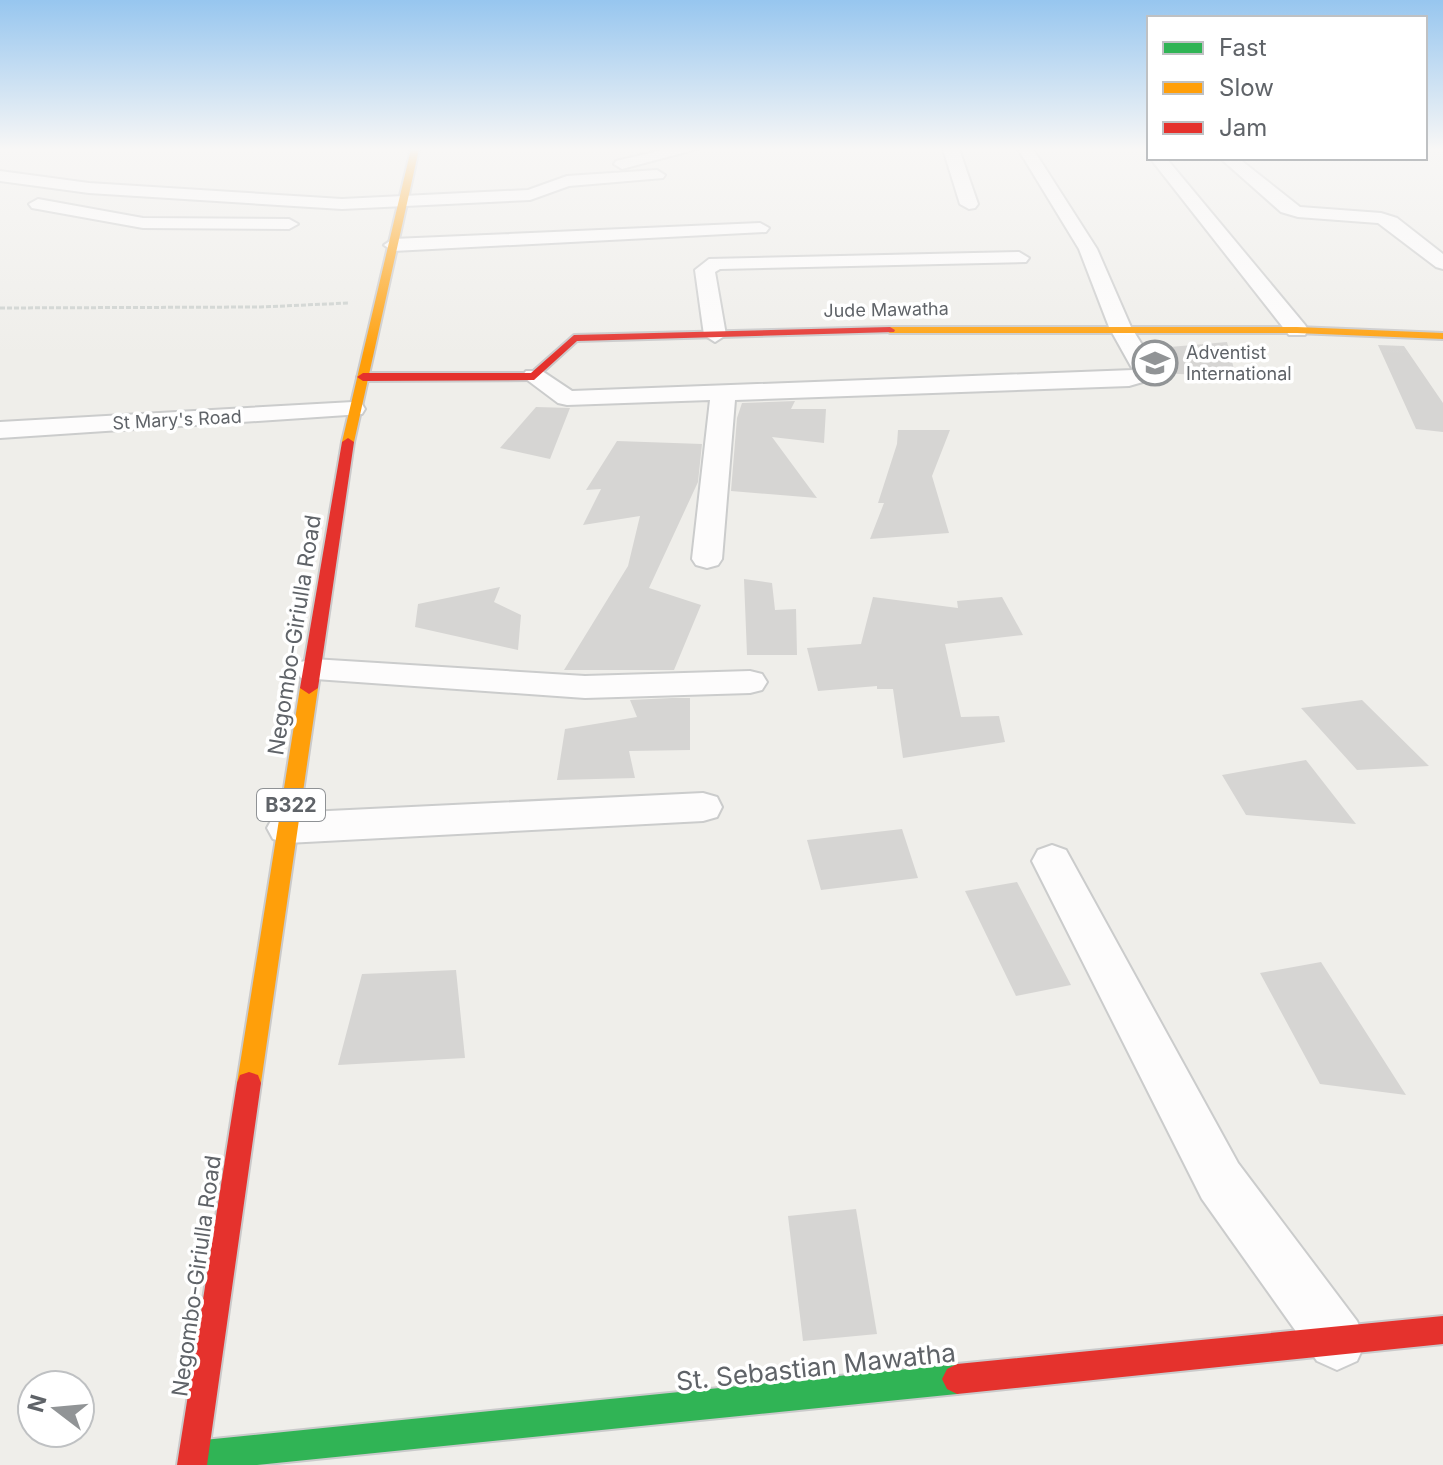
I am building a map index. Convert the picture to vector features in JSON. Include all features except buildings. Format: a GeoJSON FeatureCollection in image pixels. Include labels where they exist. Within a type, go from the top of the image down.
{"type":"FeatureCollection","features":[{"type":"Feature","properties":{"kind":"street"},"geometry":{"type":"LineString","coordinates":[[111,217],[143,223],[308,223]]}},
{"type":"Feature","properties":{"kind":"street","name":"Negombo-Giriulla Road"},"geometry":{"type":"LineString","coordinates":[[193,1461],[353,409],[381,301],[393,245],[395,217]]}},
{"type":"Feature","properties":{"kind":"street"},"geometry":{"type":"LineString","coordinates":[[363,377],[534,376],[567,398],[1129,379],[1145,374],[1143,364],[1120,327],[1088,249],[1068,217]]}},
{"type":"Feature","properties":{"kind":"street"},"geometry":{"type":"LineString","coordinates":[[1206,217],[1297,330]]}},
{"type":"Feature","properties":{"kind":"street"},"geometry":{"type":"LineString","coordinates":[[1372,217],[1391,222],[1443,263]]}},
{"type":"Feature","properties":{"kind":"street"},"geometry":{"type":"LineString","coordinates":[[393,245],[760,228]]}},
{"type":"Feature","properties":{"kind":"street"},"geometry":{"type":"LineString","coordinates":[[715,335],[705,270],[716,263],[1019,258]]}},
{"type":"Feature","properties":{"kind":"street","name":"Jude Mawatha"},"geometry":{"type":"LineString","coordinates":[[534,376],[574,338],[1120,327],[1434,336]]}},
{"type":"Feature","properties":{"kind":"street"},"geometry":{"type":"LineString","coordinates":[[707,559],[723,394]]}},
{"type":"Feature","properties":{"kind":"street","name":"St Mary's Road"},"geometry":{"type":"LineString","coordinates":[[0,430],[353,409]]}},
{"type":"Feature","properties":{"kind":"street"},"geometry":{"type":"LineString","coordinates":[[313,670],[585,687],[750,682]]}},
{"type":"Feature","properties":{"kind":"street"},"geometry":{"type":"LineString","coordinates":[[287,828],[703,807]]}},
{"type":"Feature","properties":{"kind":"street"},"geometry":{"type":"LineString","coordinates":[[1052,861],[1220,1181],[1337,1341]]}},
{"type":"Feature","properties":{"kind":"street","name":"St. Sebastian Mawatha"},"geometry":{"type":"LineString","coordinates":[[193,1461],[1443,1330]]}},
{"type":"Feature","properties":{"kind":"path"},"geometry":{"type":"LineString","coordinates":[[0,308],[270,309],[381,301]]}},
{"type":"Feature","properties":{"kind":"traffic: fast"},"geometry":{"type":"LineString","coordinates":[[194,1456],[957,1379]]}},
{"type":"Feature","properties":{"kind":"traffic: slow"},"geometry":{"type":"LineString","coordinates":[[348,442],[399,217]]}},
{"type":"Feature","properties":{"kind":"traffic: slow"},"geometry":{"type":"LineString","coordinates":[[890,330],[1297,330],[1443,336]]}},
{"type":"Feature","properties":{"kind":"traffic: slow"},"geometry":{"type":"LineString","coordinates":[[249,1083],[309,688]]}},
{"type":"Feature","properties":{"kind":"traffic: jam"},"geometry":{"type":"LineString","coordinates":[[363,377],[534,376],[574,338],[890,330]]}},
{"type":"Feature","properties":{"kind":"traffic: jam"},"geometry":{"type":"LineString","coordinates":[[309,688],[348,442]]}},
{"type":"Feature","properties":{"kind":"traffic: jam"},"geometry":{"type":"LineString","coordinates":[[192,1465],[249,1083]]}},
{"type":"Feature","properties":{"kind":"traffic: jam"},"geometry":{"type":"LineString","coordinates":[[957,1379],[1443,1330]]}},
{"type":"Feature","properties":{"kind":"place","name":"Adventist International"},"geometry":{"type":"Point","coordinates":[1155,363]}}]}
